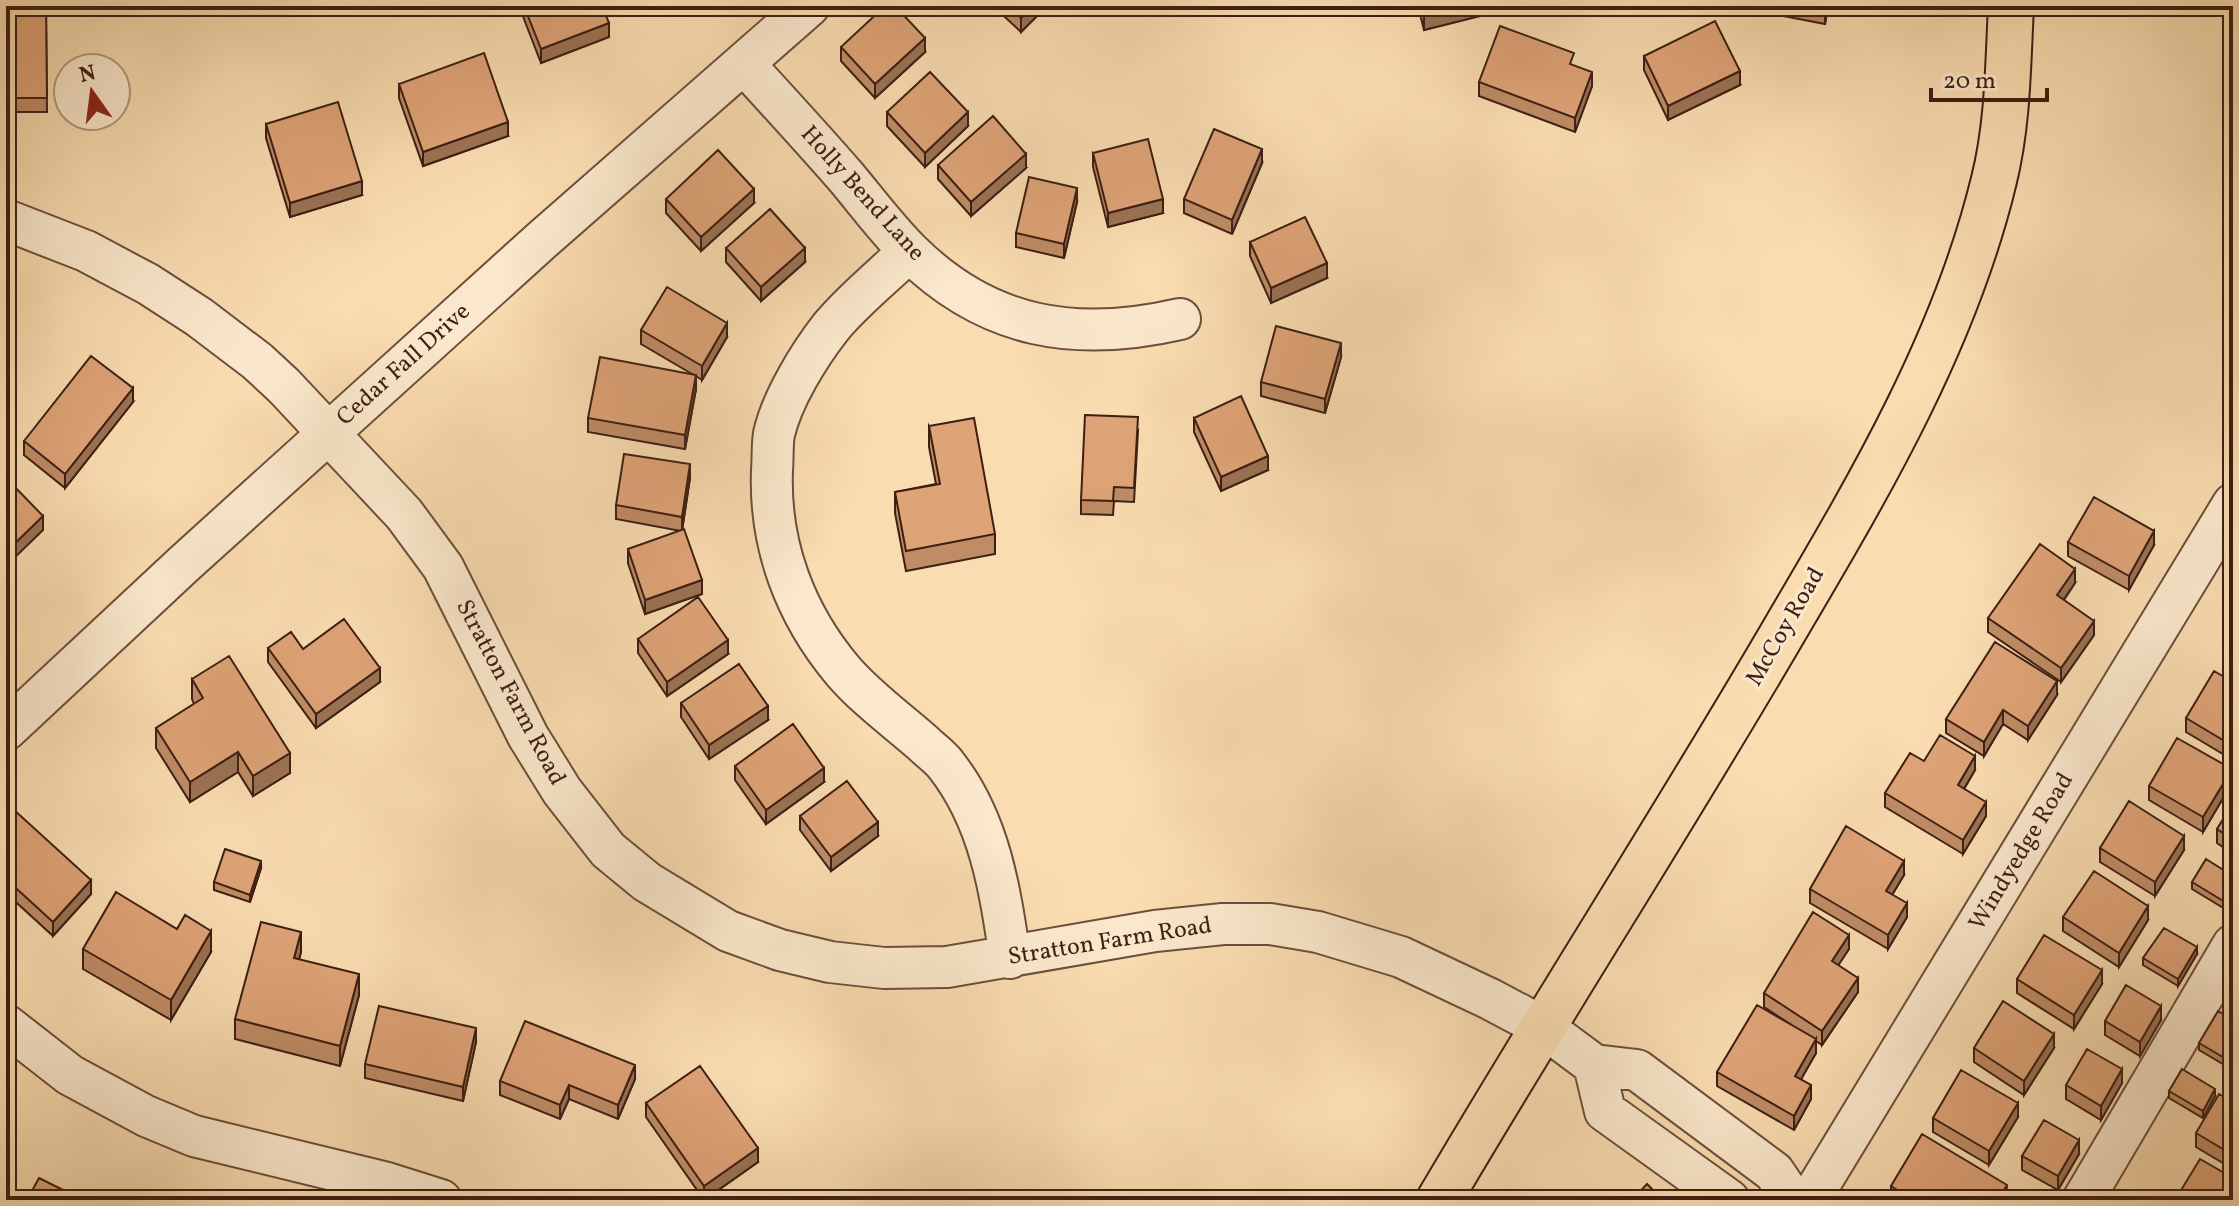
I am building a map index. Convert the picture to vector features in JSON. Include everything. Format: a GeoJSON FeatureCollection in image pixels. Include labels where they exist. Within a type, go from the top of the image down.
{"type":"FeatureCollection","features":[{"type":"Feature","properties":{"kind":"main road","name":"McCoy Road"},"geometry":{"type":"LineString","coordinates":[[1439,1200],[1750,690],[1894,439],[1949,321],[1978,242],[1995,177],[2005,118],[2011,6]]}},
{"type":"Feature","properties":{"kind":"street","name":"Cedar Fall Drive"},"geometry":{"type":"LineString","coordinates":[[6,730],[542,240],[809,6]]}},
{"type":"Feature","properties":{"kind":"street","name":"Holly Bend Lane"},"geometry":{"type":"LineString","coordinates":[[744,64],[909,251],[944,281],[982,304],[1015,320],[1057,329],[1115,330],[1180,319]]}},
{"type":"Feature","properties":{"kind":"street","name":"Stratton Farm Road"},"geometry":{"type":"LineString","coordinates":[[6,220],[86,251],[148,284],[199,317],[257,361],[404,514],[443,567],[528,736],[562,791],[608,850],[647,882],[728,931],[780,950],[830,962],[884,968],[947,967],[1155,931],[1223,924],[1270,924],[1318,932],[1401,957],[1543,1027],[1594,1065]]}},
{"type":"Feature","properties":{"kind":"street"},"geometry":{"type":"LineString","coordinates":[[909,251],[832,326],[804,368],[784,409],[774,435],[772,492],[775,531],[792,591],[814,634],[845,673],[945,763],[965,795],[986,838],[998,880],[1010,958]]}},
{"type":"Feature","properties":{"kind":"street","name":"Windyedge Road"},"geometry":{"type":"LineString","coordinates":[[1810,1200],[2233,504]]}},
{"type":"Feature","properties":{"kind":"street"},"geometry":{"type":"LineString","coordinates":[[2083,1200],[2233,945]]}},
{"type":"Feature","properties":{"kind":"street"},"geometry":{"type":"LineString","coordinates":[[6,1025],[70,1075],[146,1116],[194,1136],[387,1183],[441,1200]]}},
{"type":"Feature","properties":{"kind":"street"},"geometry":{"type":"LineString","coordinates":[[1729,1200],[1605,1111],[1594,1065],[1637,1070],[1774,1172],[1793,1200]]}},
{"type":"Feature","properties":{"kind":"building"},"geometry":{"type":"Polygon","coordinates":[[[6,6],[46,6],[47,98],[6,98],[6,6]]]}},
{"type":"Feature","properties":{"kind":"building"},"geometry":{"type":"Polygon","coordinates":[[[524,6],[602,6],[609,23],[541,49],[524,6]]]}},
{"type":"Feature","properties":{"kind":"building"},"geometry":{"type":"Polygon","coordinates":[[[885,6],[895,6],[925,38],[875,84],[841,47],[885,6]]]}},
{"type":"Feature","properties":{"kind":"building"},"geometry":{"type":"Polygon","coordinates":[[[1008,6],[1033,6],[1021,18],[1008,6]]]}},
{"type":"Feature","properties":{"kind":"building"},"geometry":{"type":"Polygon","coordinates":[[[1422,6],[1462,6],[1424,16],[1422,6]]]}},
{"type":"Feature","properties":{"kind":"building"},"geometry":{"type":"Polygon","coordinates":[[[1804,6],[1826,6],[1825,10],[1804,6]]]}},
{"type":"Feature","properties":{"kind":"building"},"geometry":{"type":"Polygon","coordinates":[[[1715,21],[1740,71],[1668,106],[1644,56],[1715,21]]]}},
{"type":"Feature","properties":{"kind":"building"},"geometry":{"type":"Polygon","coordinates":[[[1500,26],[1574,53],[1570,64],[1592,72],[1575,118],[1479,82],[1500,26]]]}},
{"type":"Feature","properties":{"kind":"building"},"geometry":{"type":"Polygon","coordinates":[[[484,53],[508,122],[423,152],[399,84],[484,53]]]}},
{"type":"Feature","properties":{"kind":"building"},"geometry":{"type":"Polygon","coordinates":[[[930,72],[968,112],[925,153],[887,112],[930,72]]]}},
{"type":"Feature","properties":{"kind":"building"},"geometry":{"type":"Polygon","coordinates":[[[338,102],[362,181],[290,203],[266,124],[338,102]]]}},
{"type":"Feature","properties":{"kind":"building"},"geometry":{"type":"Polygon","coordinates":[[[993,116],[1026,154],[971,202],[938,165],[993,116]]]}},
{"type":"Feature","properties":{"kind":"building"},"geometry":{"type":"Polygon","coordinates":[[[1214,129],[1262,149],[1232,220],[1184,199],[1214,129]]]}},
{"type":"Feature","properties":{"kind":"building"},"geometry":{"type":"Polygon","coordinates":[[[1148,139],[1163,199],[1108,213],[1093,153],[1148,139]]]}},
{"type":"Feature","properties":{"kind":"building"},"geometry":{"type":"Polygon","coordinates":[[[718,150],[754,189],[701,237],[666,199],[718,150]]]}},
{"type":"Feature","properties":{"kind":"building"},"geometry":{"type":"Polygon","coordinates":[[[1029,177],[1077,188],[1064,244],[1016,233],[1029,177]]]}},
{"type":"Feature","properties":{"kind":"building"},"geometry":{"type":"Polygon","coordinates":[[[770,209],[805,248],[761,287],[726,248],[770,209]]]}},
{"type":"Feature","properties":{"kind":"building"},"geometry":{"type":"Polygon","coordinates":[[[1305,217],[1327,263],[1271,288],[1250,242],[1305,217]]]}},
{"type":"Feature","properties":{"kind":"building"},"geometry":{"type":"Polygon","coordinates":[[[667,287],[727,323],[702,366],[641,330],[667,287]]]}},
{"type":"Feature","properties":{"kind":"building"},"geometry":{"type":"Polygon","coordinates":[[[1276,326],[1341,343],[1325,399],[1261,382],[1276,326]]]}},
{"type":"Feature","properties":{"kind":"building"},"geometry":{"type":"Polygon","coordinates":[[[91,356],[133,388],[65,474],[24,441],[91,356]]]}},
{"type":"Feature","properties":{"kind":"building"},"geometry":{"type":"Polygon","coordinates":[[[600,357],[696,375],[685,435],[588,418],[600,357]]]}},
{"type":"Feature","properties":{"kind":"building"},"geometry":{"type":"Polygon","coordinates":[[[1241,396],[1268,456],[1221,477],[1194,418],[1241,396]]]}},
{"type":"Feature","properties":{"kind":"building"},"geometry":{"type":"Polygon","coordinates":[[[1085,415],[1138,417],[1134,488],[1114,487],[1113,501],[1081,500],[1085,415]]]}},
{"type":"Feature","properties":{"kind":"building"},"geometry":{"type":"Polygon","coordinates":[[[974,418],[995,534],[906,551],[895,492],[940,484],[929,426],[974,418]]]}},
{"type":"Feature","properties":{"kind":"building"},"geometry":{"type":"Polygon","coordinates":[[[624,454],[690,464],[682,517],[616,505],[624,454]]]}},
{"type":"Feature","properties":{"kind":"building"},"geometry":{"type":"Polygon","coordinates":[[[9,481],[43,516],[6,552],[6,483],[9,481]]]}},
{"type":"Feature","properties":{"kind":"building"},"geometry":{"type":"Polygon","coordinates":[[[2094,497],[2154,531],[2129,576],[2068,542],[2094,497]]]}},
{"type":"Feature","properties":{"kind":"building"},"geometry":{"type":"Polygon","coordinates":[[[684,529],[702,580],[645,600],[628,549],[684,529]]]}},
{"type":"Feature","properties":{"kind":"building"},"geometry":{"type":"Polygon","coordinates":[[[2040,544],[2075,569],[2057,595],[2094,621],[2061,668],[1988,618],[2040,544]]]}},
{"type":"Feature","properties":{"kind":"building"},"geometry":{"type":"Polygon","coordinates":[[[698,597],[728,640],[667,682],[638,639],[698,597]]]}},
{"type":"Feature","properties":{"kind":"building"},"geometry":{"type":"Polygon","coordinates":[[[344,619],[380,668],[316,714],[268,648],[291,632],[303,649],[344,619]]]}},
{"type":"Feature","properties":{"kind":"building"},"geometry":{"type":"Polygon","coordinates":[[[1995,642],[2057,681],[2028,726],[2003,710],[1984,742],[1946,719],[1995,642]]]}},
{"type":"Feature","properties":{"kind":"building"},"geometry":{"type":"Polygon","coordinates":[[[229,656],[290,753],[253,776],[238,752],[190,782],[156,728],[203,698],[192,679],[229,656]]]}},
{"type":"Feature","properties":{"kind":"building"},"geometry":{"type":"Polygon","coordinates":[[[739,664],[768,706],[709,745],[681,703],[739,664]]]}},
{"type":"Feature","properties":{"kind":"building"},"geometry":{"type":"Polygon","coordinates":[[[2214,671],[2233,682],[2233,746],[2186,718],[2214,671]]]}},
{"type":"Feature","properties":{"kind":"building"},"geometry":{"type":"Polygon","coordinates":[[[793,724],[824,768],[766,810],[735,766],[793,724]]]}},
{"type":"Feature","properties":{"kind":"building"},"geometry":{"type":"Polygon","coordinates":[[[1940,735],[1975,756],[1958,785],[1986,802],[1963,840],[1885,793],[1910,753],[1924,761],[1940,735]]]}},
{"type":"Feature","properties":{"kind":"building"},"geometry":{"type":"Polygon","coordinates":[[[2177,738],[2232,769],[2203,817],[2149,786],[2177,738]]]}},
{"type":"Feature","properties":{"kind":"building"},"geometry":{"type":"Polygon","coordinates":[[[847,781],[878,822],[831,857],[800,816],[847,781]]]}},
{"type":"Feature","properties":{"kind":"building"},"geometry":{"type":"Polygon","coordinates":[[[2129,801],[2184,836],[2155,882],[2100,848],[2129,801]]]}},
{"type":"Feature","properties":{"kind":"building"},"geometry":{"type":"Polygon","coordinates":[[[2233,804],[2233,840],[2217,829],[2233,804]]]}},
{"type":"Feature","properties":{"kind":"building"},"geometry":{"type":"Polygon","coordinates":[[[13,809],[91,880],[53,922],[6,879],[6,817],[13,809]]]}},
{"type":"Feature","properties":{"kind":"building"},"geometry":{"type":"Polygon","coordinates":[[[1846,826],[1904,861],[1886,891],[1907,903],[1888,935],[1810,889],[1846,826]]]}},
{"type":"Feature","properties":{"kind":"building"},"geometry":{"type":"Polygon","coordinates":[[[225,849],[261,861],[250,895],[214,882],[225,849]]]}},
{"type":"Feature","properties":{"kind":"building"},"geometry":{"type":"Polygon","coordinates":[[[2206,859],[2233,876],[2233,890],[2225,902],[2192,882],[2206,859]]]}},
{"type":"Feature","properties":{"kind":"building"},"geometry":{"type":"Polygon","coordinates":[[[2094,871],[2148,906],[2119,953],[2063,917],[2094,871]]]}},
{"type":"Feature","properties":{"kind":"building"},"geometry":{"type":"Polygon","coordinates":[[[116,892],[177,929],[185,915],[211,931],[171,1000],[83,949],[116,892]]]}},
{"type":"Feature","properties":{"kind":"building"},"geometry":{"type":"Polygon","coordinates":[[[1813,912],[1849,935],[1832,961],[1858,978],[1822,1031],[1764,993],[1813,912]]]}},
{"type":"Feature","properties":{"kind":"building"},"geometry":{"type":"Polygon","coordinates":[[[261,922],[301,932],[294,958],[359,974],[340,1046],[235,1019],[261,922]]]}},
{"type":"Feature","properties":{"kind":"building"},"geometry":{"type":"Polygon","coordinates":[[[2164,928],[2197,947],[2178,979],[2143,958],[2164,928]]]}},
{"type":"Feature","properties":{"kind":"building"},"geometry":{"type":"Polygon","coordinates":[[[2044,935],[2102,970],[2074,1015],[2017,979],[2044,935]]]}},
{"type":"Feature","properties":{"kind":"building"},"geometry":{"type":"Polygon","coordinates":[[[2126,985],[2161,1006],[2140,1042],[2105,1021],[2126,985]]]}},
{"type":"Feature","properties":{"kind":"building"},"geometry":{"type":"Polygon","coordinates":[[[2003,1001],[2054,1034],[2024,1081],[1974,1048],[2003,1001]]]}},
{"type":"Feature","properties":{"kind":"building"},"geometry":{"type":"Polygon","coordinates":[[[1757,1005],[1816,1039],[1795,1076],[1811,1085],[1794,1116],[1717,1072],[1757,1005]]]}},
{"type":"Feature","properties":{"kind":"building"},"geometry":{"type":"Polygon","coordinates":[[[379,1006],[476,1028],[463,1087],[365,1064],[379,1006]]]}},
{"type":"Feature","properties":{"kind":"building"},"geometry":{"type":"Polygon","coordinates":[[[2218,1011],[2233,1020],[2233,1063],[2199,1043],[2218,1011]]]}},
{"type":"Feature","properties":{"kind":"building"},"geometry":{"type":"Polygon","coordinates":[[[525,1021],[635,1065],[618,1105],[569,1085],[560,1105],[500,1081],[525,1021]]]}},
{"type":"Feature","properties":{"kind":"building"},"geometry":{"type":"Polygon","coordinates":[[[2087,1049],[2122,1069],[2101,1106],[2066,1085],[2087,1049]]]}},
{"type":"Feature","properties":{"kind":"building"},"geometry":{"type":"Polygon","coordinates":[[[700,1066],[758,1148],[704,1186],[646,1103],[700,1066]]]}},
{"type":"Feature","properties":{"kind":"building"},"geometry":{"type":"Polygon","coordinates":[[[2182,1069],[2215,1089],[2203,1111],[2169,1091],[2182,1069]]]}},
{"type":"Feature","properties":{"kind":"building"},"geometry":{"type":"Polygon","coordinates":[[[1961,1070],[2018,1103],[1989,1151],[1933,1118],[1961,1070]]]}},
{"type":"Feature","properties":{"kind":"building"},"geometry":{"type":"Polygon","coordinates":[[[2219,1094],[2233,1102],[2233,1155],[2196,1133],[2219,1094]]]}},
{"type":"Feature","properties":{"kind":"building"},"geometry":{"type":"Polygon","coordinates":[[[2044,1120],[2079,1140],[2058,1176],[2022,1156],[2044,1120]]]}},
{"type":"Feature","properties":{"kind":"building"},"geometry":{"type":"Polygon","coordinates":[[[1922,1134],[2007,1185],[1998,1200],[1913,1200],[1891,1186],[1922,1134]]]}},
{"type":"Feature","properties":{"kind":"building"},"geometry":{"type":"Polygon","coordinates":[[[2200,1159],[2233,1178],[2233,1200],[2175,1200],[2200,1159]]]}},
{"type":"Feature","properties":{"kind":"building"},"geometry":{"type":"Polygon","coordinates":[[[6,1163],[13,1168],[6,1177],[6,1163]]]}},
{"type":"Feature","properties":{"kind":"building"},"geometry":{"type":"Polygon","coordinates":[[[39,1178],[83,1200],[27,1200],[39,1178]]]}},
{"type":"Feature","properties":{"kind":"building"},"geometry":{"type":"Polygon","coordinates":[[[1647,1184],[1663,1200],[1632,1200],[1647,1184]]]}}]}
